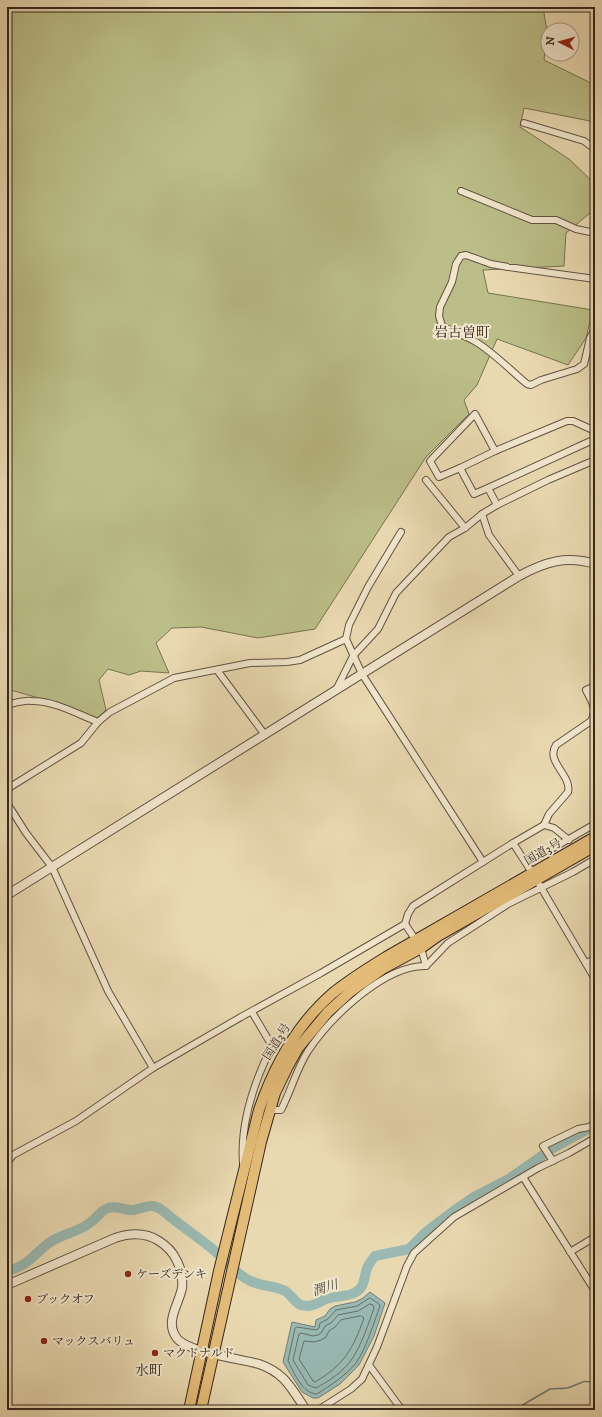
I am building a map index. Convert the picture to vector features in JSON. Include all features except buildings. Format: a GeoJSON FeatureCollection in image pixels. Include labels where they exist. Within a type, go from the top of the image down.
{"type":"FeatureCollection","features":[{"type":"Feature","properties":{"kind":"highway","name":"国道3号"},"geometry":{"type":"LineString","coordinates":[[537,880],[595,837]]}},
{"type":"Feature","properties":{"kind":"highway","name":"国道3号"},"geometry":{"type":"LineString","coordinates":[[189,1410],[203,1351],[219,1270],[253,1132],[266,1088],[281,1058],[297,1033],[317,1009],[333,994],[380,961],[418,944],[537,880],[595,846]]}},
{"type":"Feature","properties":{"kind":"highway","name":"国道3号"},"geometry":{"type":"LineString","coordinates":[[201,1410],[261,1142],[275,1092],[298,1048],[328,1012],[350,992],[418,944]]}},
{"type":"Feature","properties":{"kind":"street"},"geometry":{"type":"LineString","coordinates":[[524,124],[584,141],[595,149]]}},
{"type":"Feature","properties":{"kind":"street"},"geometry":{"type":"LineString","coordinates":[[461,191],[532,220],[556,220],[576,229],[595,233]]}},
{"type":"Feature","properties":{"kind":"street"},"geometry":{"type":"LineString","coordinates":[[595,278],[508,267],[461,256],[456,264],[452,282],[440,307],[439,316],[442,326],[461,333],[477,342],[527,384],[531,385],[541,380],[577,369],[584,364],[590,338],[595,329]]}},
{"type":"Feature","properties":{"kind":"street"},"geometry":{"type":"LineString","coordinates":[[495,451],[475,414],[430,460],[439,477],[567,420],[573,421],[595,431]]}},
{"type":"Feature","properties":{"kind":"street"},"geometry":{"type":"LineString","coordinates":[[460,468],[474,494],[595,439]]}},
{"type":"Feature","properties":{"kind":"street"},"geometry":{"type":"LineString","coordinates":[[336,691],[353,656],[378,629],[396,593],[449,537],[465,528],[482,514],[497,505],[548,480],[595,460]]}},
{"type":"Feature","properties":{"kind":"street"},"geometry":{"type":"LineString","coordinates":[[426,480],[465,528]]}},
{"type":"Feature","properties":{"kind":"street"},"geometry":{"type":"LineString","coordinates":[[488,488],[497,505]]}},
{"type":"Feature","properties":{"kind":"street"},"geometry":{"type":"LineString","coordinates":[[482,514],[489,535],[519,576]]}},
{"type":"Feature","properties":{"kind":"street"},"geometry":{"type":"LineString","coordinates":[[401,532],[368,587],[348,626],[346,639],[362,674],[483,862]]}},
{"type":"Feature","properties":{"kind":"street"},"geometry":{"type":"LineString","coordinates":[[7,896],[519,576],[537,566],[564,560],[580,560],[595,564]]}},
{"type":"Feature","properties":{"kind":"street"},"geometry":{"type":"LineString","coordinates":[[7,789],[81,743],[98,722],[110,712],[174,678],[193,673],[250,663],[287,662],[300,660],[346,639]]}},
{"type":"Feature","properties":{"kind":"street"},"geometry":{"type":"LineString","coordinates":[[217,670],[265,735]]}},
{"type":"Feature","properties":{"kind":"street"},"geometry":{"type":"LineString","coordinates":[[7,1163],[17,1152],[76,1121],[153,1068],[321,974],[404,924],[413,906],[513,842],[544,825],[550,814],[568,792],[569,788],[568,782],[558,767],[552,754],[553,750],[556,745],[566,737],[591,721],[595,711],[586,690],[595,686]]}},
{"type":"Feature","properties":{"kind":"street"},"geometry":{"type":"LineString","coordinates":[[7,705],[31,700],[44,702],[57,705],[98,722]]}},
{"type":"Feature","properties":{"kind":"street"},"geometry":{"type":"LineString","coordinates":[[7,803],[26,833],[52,867],[108,991],[153,1068]]}},
{"type":"Feature","properties":{"kind":"street"},"geometry":{"type":"LineString","coordinates":[[527,863],[595,824]]}},
{"type":"Feature","properties":{"kind":"street"},"geometry":{"type":"LineString","coordinates":[[544,825],[554,828],[569,840]]}},
{"type":"Feature","properties":{"kind":"street"},"geometry":{"type":"LineString","coordinates":[[513,842],[527,863],[595,979]]}},
{"type":"Feature","properties":{"kind":"street"},"geometry":{"type":"LineString","coordinates":[[270,1110],[281,1110],[296,1072],[308,1052],[334,1020],[356,998],[377,983],[396,973],[418,966],[426,966],[448,943],[508,904],[537,880],[573,872],[595,859]]}},
{"type":"Feature","properties":{"kind":"street"},"geometry":{"type":"LineString","coordinates":[[404,924],[418,944],[426,966]]}},
{"type":"Feature","properties":{"kind":"street"},"geometry":{"type":"LineString","coordinates":[[586,964],[595,959]]}},
{"type":"Feature","properties":{"kind":"street"},"geometry":{"type":"LineString","coordinates":[[244,1173],[242,1153],[248,1110],[259,1074],[272,1046],[252,1012]]}},
{"type":"Feature","properties":{"kind":"street"},"geometry":{"type":"LineString","coordinates":[[552,1160],[544,1146],[578,1129],[589,1127],[595,1123]]}},
{"type":"Feature","properties":{"kind":"street"},"geometry":{"type":"LineString","coordinates":[[318,1410],[351,1389],[362,1379],[377,1347],[406,1266],[414,1253],[454,1217],[552,1160],[595,1138]]}},
{"type":"Feature","properties":{"kind":"street"},"geometry":{"type":"LineString","coordinates":[[523,1177],[595,1291]]}},
{"type":"Feature","properties":{"kind":"street"},"geometry":{"type":"LineString","coordinates":[[7,1285],[119,1236],[132,1234],[150,1236],[162,1243],[172,1252],[179,1264],[182,1288],[172,1320],[172,1326],[176,1337],[185,1345],[214,1354],[259,1364],[273,1370],[283,1378],[306,1410]]}},
{"type":"Feature","properties":{"kind":"street"},"geometry":{"type":"LineString","coordinates":[[570,1252],[595,1236]]}},
{"type":"Feature","properties":{"kind":"street"},"geometry":{"type":"LineString","coordinates":[[369,1364],[402,1410]]}},
{"type":"Feature","properties":{"kind":"green space"},"geometry":{"type":"Polygon","coordinates":[[[7,7],[543,7],[546,22],[540,22],[540,62],[548,62],[595,85],[595,122],[524,108],[520,127],[569,159],[595,184],[595,209],[566,233],[564,266],[483,270],[488,293],[593,310],[586,338],[568,365],[497,339],[477,385],[464,400],[469,414],[426,457],[315,629],[258,638],[201,627],[172,628],[156,643],[169,673],[141,671],[129,675],[108,669],[99,680],[106,710],[97,718],[60,704],[7,689],[7,7]]]}},
{"type":"Feature","properties":{"kind":"water"},"geometry":{"type":"Polygon","coordinates":[[[370,1292],[385,1303],[374,1336],[359,1365],[340,1384],[318,1398],[313,1398],[302,1392],[283,1362],[292,1322],[315,1327],[316,1320],[325,1316],[330,1309],[335,1306],[355,1302],[370,1292]]]}},
{"type":"Feature","properties":{"kind":"waterway","name":"潤川"},"geometry":{"type":"LineString","coordinates":[[7,1271],[14,1269],[30,1260],[43,1247],[54,1240],[88,1225],[106,1209],[114,1207],[132,1210],[153,1206],[161,1209],[205,1243],[245,1278],[261,1285],[275,1287],[287,1292],[301,1305],[311,1305],[326,1299],[355,1293],[362,1286],[368,1266],[375,1256],[409,1249],[426,1232],[474,1197],[509,1179],[553,1148],[595,1125]]}},
{"type":"Feature","properties":{"kind":"waterway"},"geometry":{"type":"LineString","coordinates":[[514,1410],[550,1389],[567,1388],[588,1381],[595,1384]]}},
{"type":"Feature","properties":{"kind":"place","name":"ケーズデンキ"},"geometry":{"type":"Point","coordinates":[128,1274]}},
{"type":"Feature","properties":{"kind":"place","name":"ブックオフ"},"geometry":{"type":"Point","coordinates":[28,1299]}},
{"type":"Feature","properties":{"kind":"place","name":"マックスバリュ"},"geometry":{"type":"Point","coordinates":[44,1341]}},
{"type":"Feature","properties":{"kind":"place","name":"マクドナルド"},"geometry":{"type":"Point","coordinates":[155,1353]}},
{"type":"Feature","properties":{"kind":"district","name":"岩古曽町"},"geometry":{"type":"Point","coordinates":[462,333]}},
{"type":"Feature","properties":{"kind":"district","name":"水町"},"geometry":{"type":"Point","coordinates":[149,1371]}}]}
